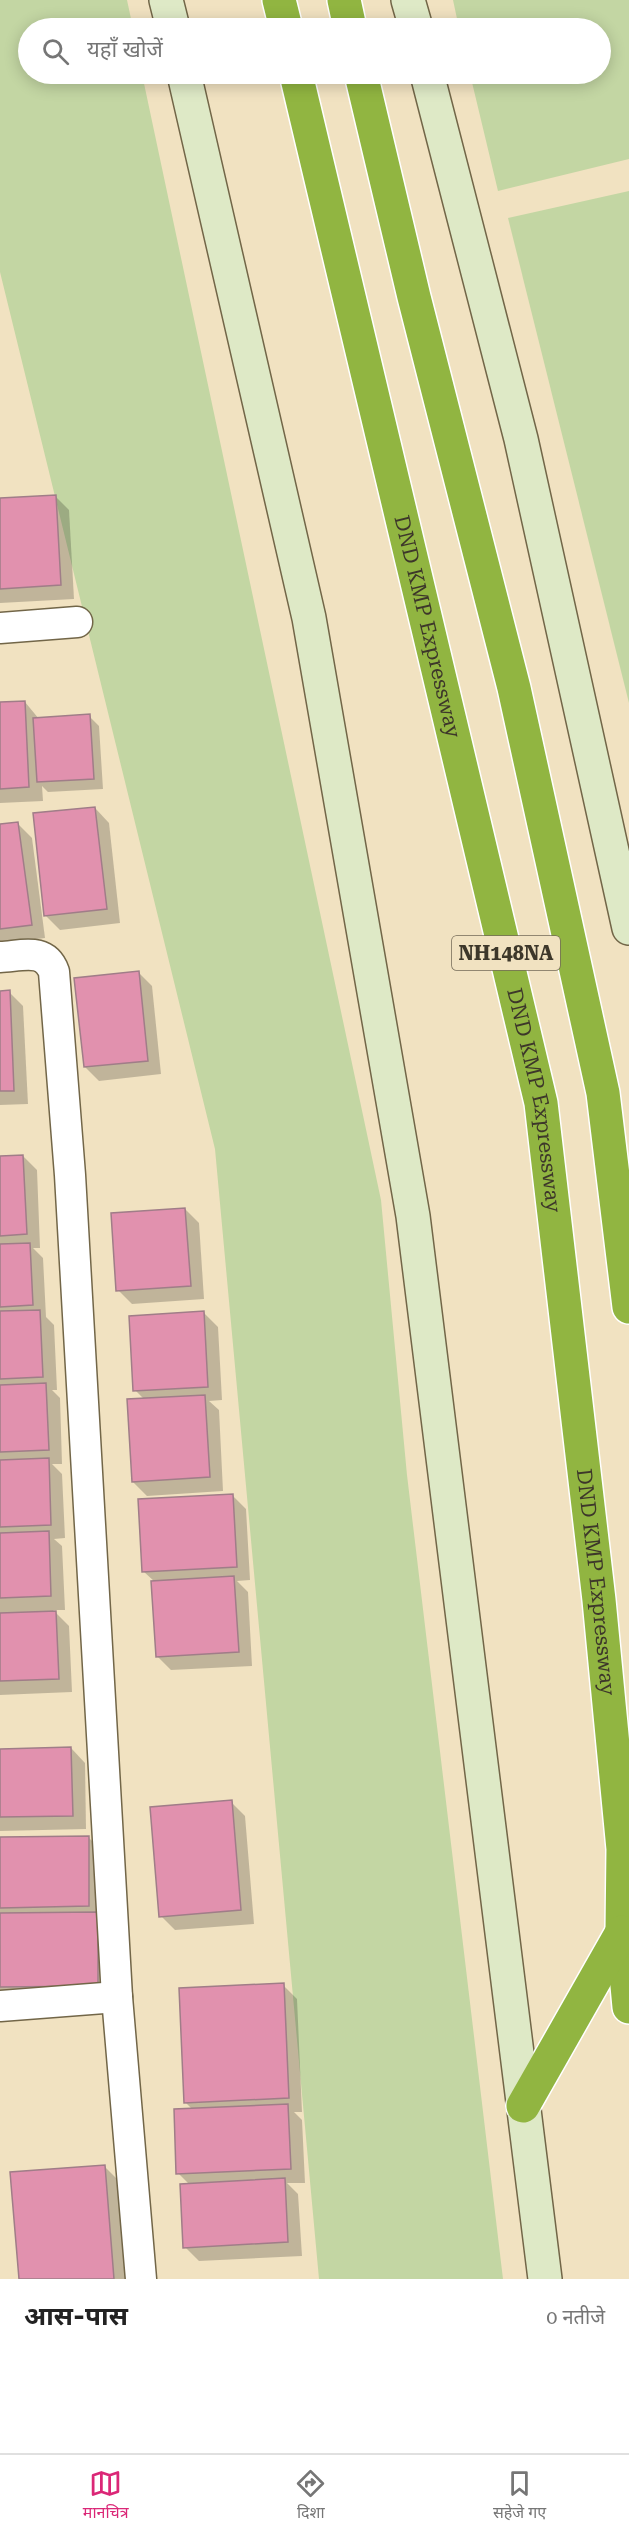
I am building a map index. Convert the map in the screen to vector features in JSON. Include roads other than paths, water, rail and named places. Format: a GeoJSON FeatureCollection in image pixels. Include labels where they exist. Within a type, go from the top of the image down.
{"type":"FeatureCollection","features":[{"type":"Feature","properties":{"kind":"highway"},"geometry":{"type":"LineString","coordinates":[[279,0],[283,18]]}},
{"type":"Feature","properties":{"kind":"highway"},"geometry":{"type":"LineString","coordinates":[[344,0],[348,18]]}},
{"type":"Feature","properties":{"kind":"highway","name":"DND KMP Expressway"},"geometry":{"type":"LineString","coordinates":[[298,84],[541,1103],[600,1600],[623,1849],[622,1932],[629,2007]]}},
{"type":"Feature","properties":{"kind":"highway","name":"NH148NA"},"geometry":{"type":"LineString","coordinates":[[363,84],[414,297],[514,688],[603,1093],[629,1307]]}},
{"type":"Feature","properties":{"kind":"highway"},"geometry":{"type":"LineString","coordinates":[[523,2106],[622,1932]]}},
{"type":"Feature","properties":{"kind":"street"},"geometry":{"type":"LineString","coordinates":[[166,0],[170,18]]}},
{"type":"Feature","properties":{"kind":"street"},"geometry":{"type":"LineString","coordinates":[[408,0],[413,18]]}},
{"type":"Feature","properties":{"kind":"street"},"geometry":{"type":"LineString","coordinates":[[186,84],[309,618],[411,1205],[545,2279]]}},
{"type":"Feature","properties":{"kind":"street"},"geometry":{"type":"LineString","coordinates":[[430,84],[522,439],[629,928]]}},
{"type":"Feature","properties":{"kind":"street"},"geometry":{"type":"LineString","coordinates":[[0,628],[77,622]]}},
{"type":"Feature","properties":{"kind":"street"},"geometry":{"type":"LineString","coordinates":[[0,957],[32,955],[43,957],[50,963],[54,972],[71,1187],[117,1997],[141,2279]]}},
{"type":"Feature","properties":{"kind":"street"},"geometry":{"type":"LineString","coordinates":[[0,2006],[117,1997]]}}]}
